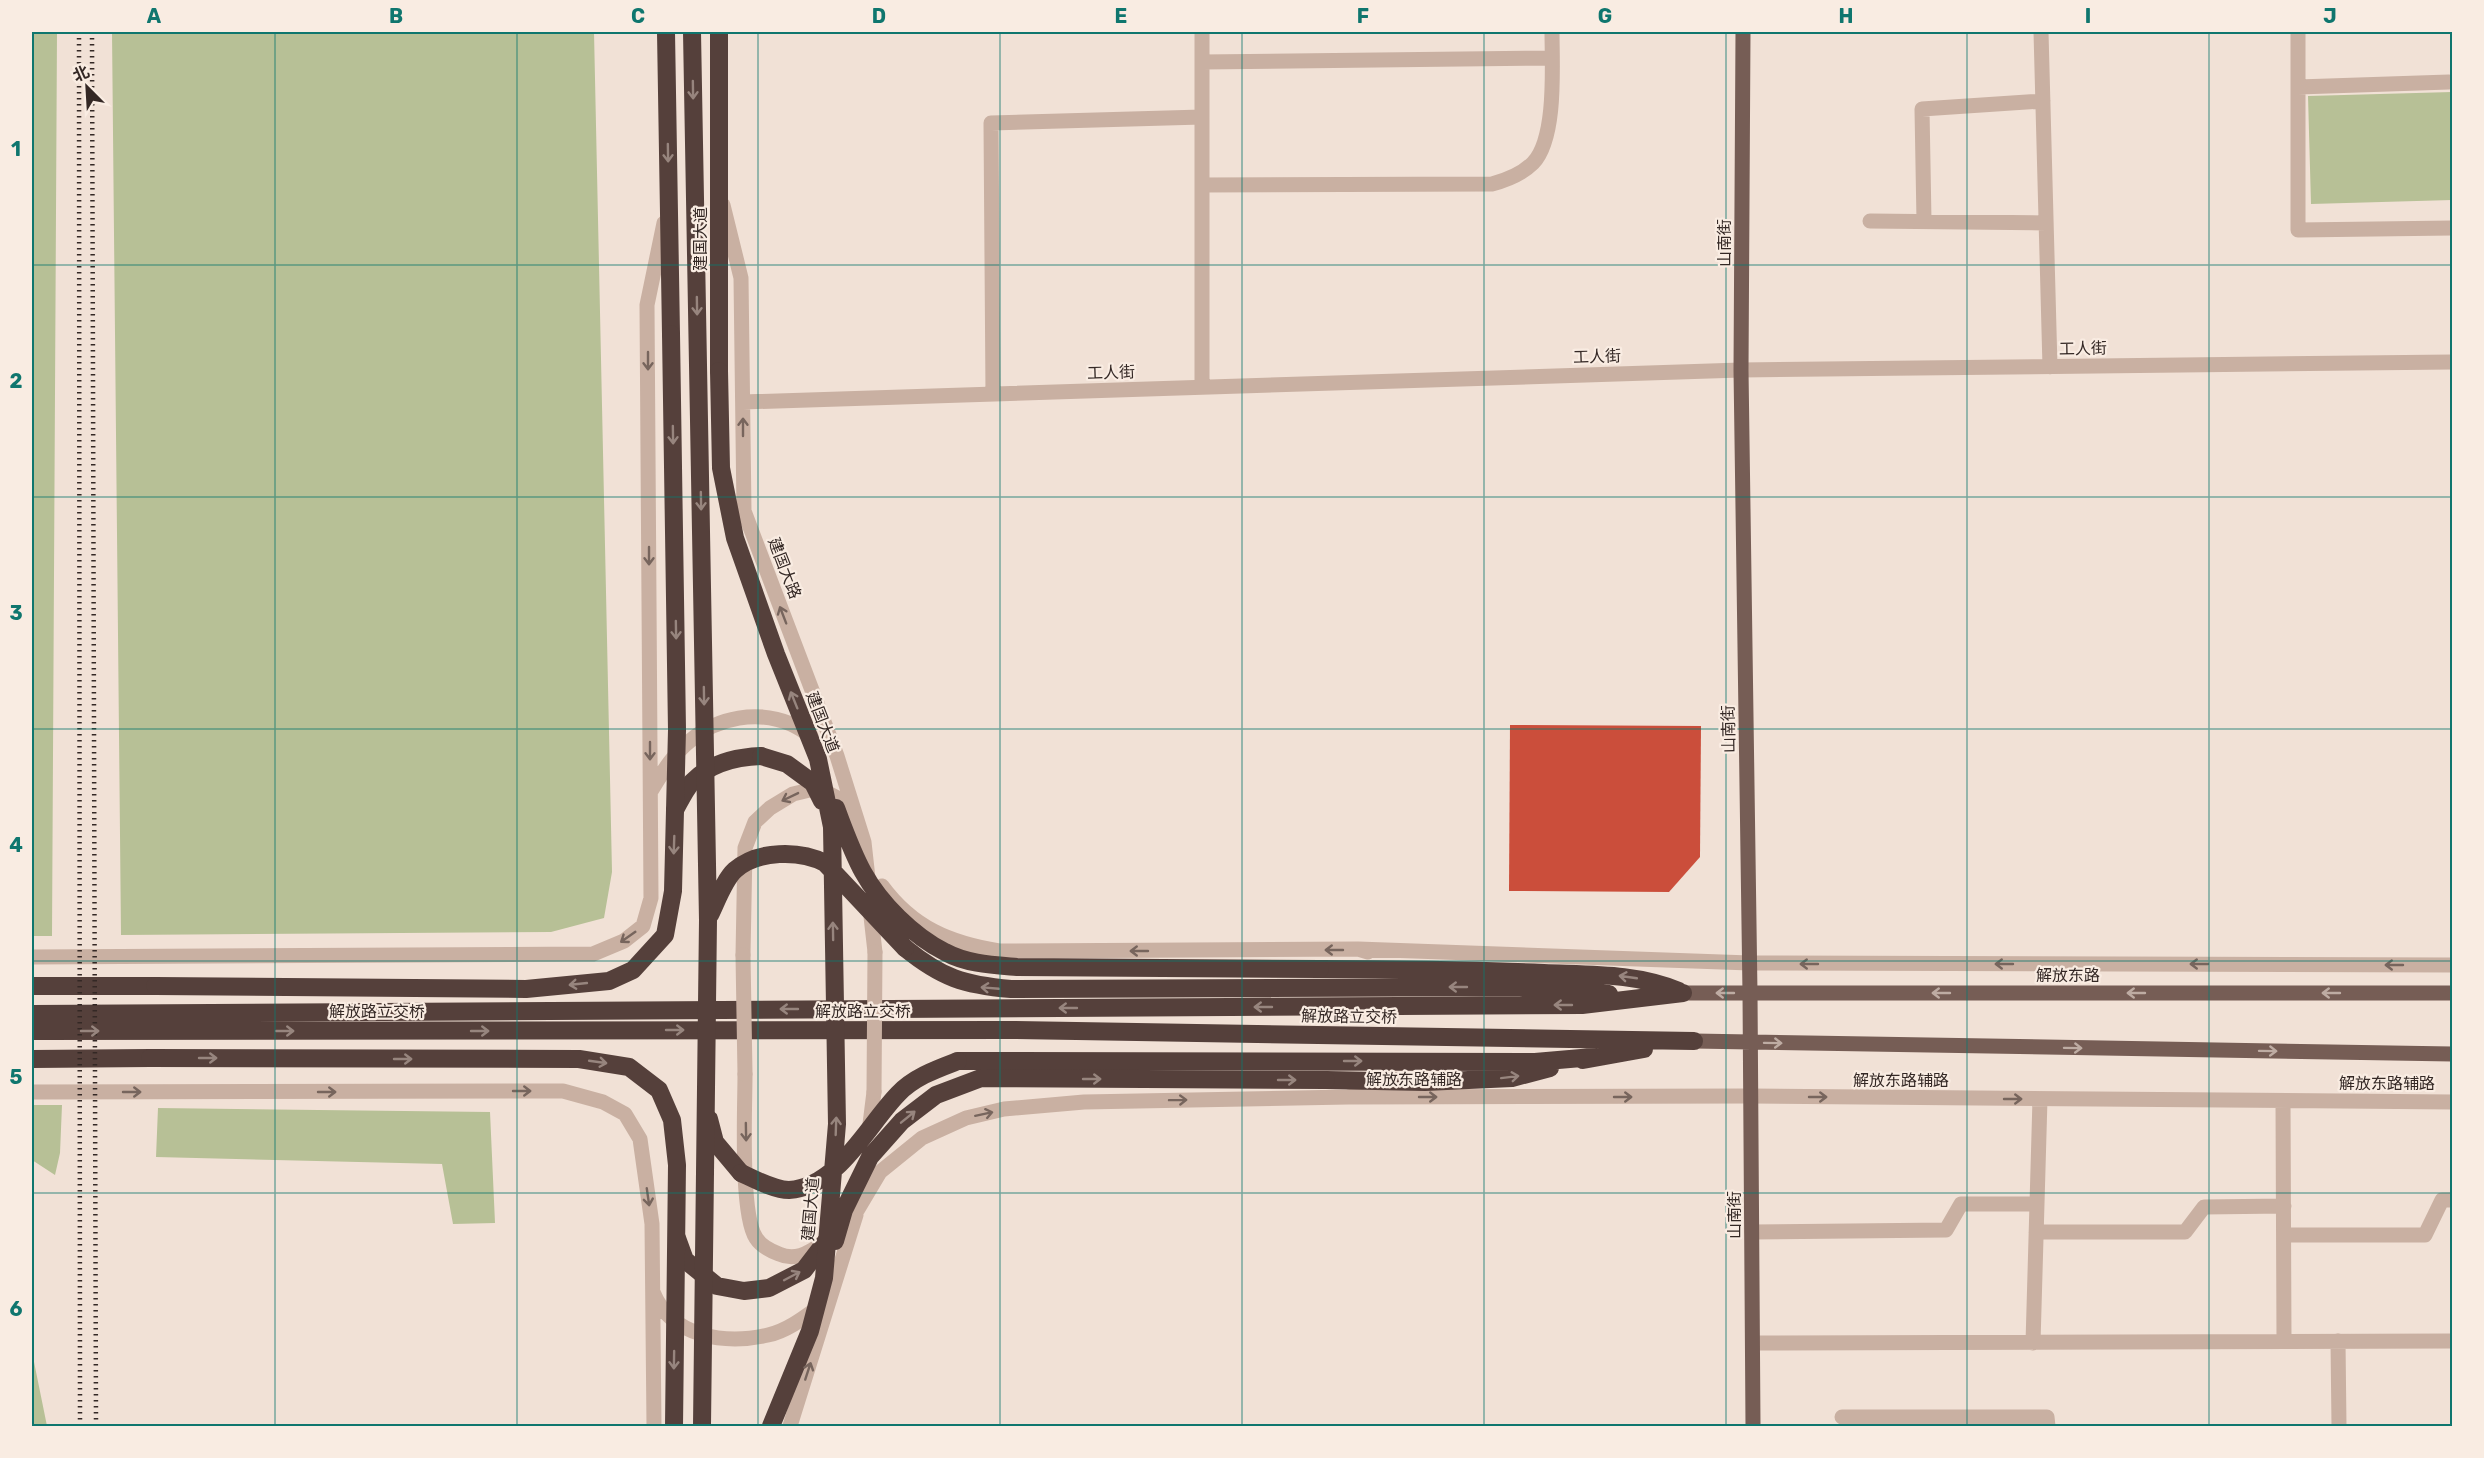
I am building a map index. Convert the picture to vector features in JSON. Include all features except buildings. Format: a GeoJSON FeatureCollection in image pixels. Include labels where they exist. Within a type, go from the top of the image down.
{"type":"FeatureCollection","features":[{"type":"Feature","properties":{"kind":"highway"},"geometry":{"type":"LineString","coordinates":[[32,986],[526,989],[609,981],[633,970],[665,935],[673,891],[677,730],[666,32]]}},
{"type":"Feature","properties":{"kind":"highway","name":"建国大道"},"geometry":{"type":"LineString","coordinates":[[692,32],[708,920],[702,1426]]}},
{"type":"Feature","properties":{"kind":"highway","name":"建国大道"},"geometry":{"type":"LineString","coordinates":[[719,32],[721,468],[735,538],[776,654],[818,759],[830,819],[837,1124],[824,1278],[810,1331],[771,1426]]}},
{"type":"Feature","properties":{"kind":"highway"},"geometry":{"type":"LineString","coordinates":[[675,810],[693,782],[721,763],[738,757],[761,756],[787,764],[813,783],[830,819]]}},
{"type":"Feature","properties":{"kind":"highway"},"geometry":{"type":"LineString","coordinates":[[818,759],[863,873],[890,909],[918,934],[945,953],[980,964],[1017,967],[1453,969],[1627,976],[1662,984],[1683,993]]}},
{"type":"Feature","properties":{"kind":"highway"},"geometry":{"type":"LineString","coordinates":[[708,920],[735,870],[755,860],[795,854],[813,857],[825,863],[920,961],[935,971],[975,986],[1011,989],[1517,987],[1644,996]]}},
{"type":"Feature","properties":{"kind":"highway","name":"解放路立交桥"},"geometry":{"type":"LineString","coordinates":[[32,1014],[1570,1005],[1683,993]]}},
{"type":"Feature","properties":{"kind":"highway","name":"解放路立交桥"},"geometry":{"type":"LineString","coordinates":[[32,1031],[1012,1030],[1694,1041]]}},
{"type":"Feature","properties":{"kind":"highway"},"geometry":{"type":"LineString","coordinates":[[824,1278],[844,1210],[870,1157],[902,1121],[936,1095],[981,1078],[1425,1082],[1512,1078],[1593,1057],[1694,1041]]}},
{"type":"Feature","properties":{"kind":"highway"},"geometry":{"type":"LineString","coordinates":[[705,1103],[714,1142],[741,1173],[788,1190],[817,1182],[839,1166],[899,1093],[923,1075],[958,1061],[1512,1061],[1593,1057]]}},
{"type":"Feature","properties":{"kind":"highway"},"geometry":{"type":"LineString","coordinates":[[32,1059],[579,1059],[629,1066],[659,1090],[672,1120],[677,1165],[674,1426]]}},
{"type":"Feature","properties":{"kind":"highway"},"geometry":{"type":"LineString","coordinates":[[676,1236],[685,1260],[717,1286],[744,1291],[769,1288],[804,1270],[827,1240]]}},
{"type":"Feature","properties":{"kind":"main road","name":"山南街"},"geometry":{"type":"LineString","coordinates":[[1743,32],[1740,370],[1751,1043],[1753,1426]]}},
{"type":"Feature","properties":{"kind":"main road","name":"解放东路"},"geometry":{"type":"LineString","coordinates":[[1683,993],[2452,993]]}},
{"type":"Feature","properties":{"kind":"main road"},"geometry":{"type":"LineString","coordinates":[[1694,1041],[2452,1054]]}},
{"type":"Feature","properties":{"kind":"street"},"geometry":{"type":"LineString","coordinates":[[1202,32],[1202,387]]}},
{"type":"Feature","properties":{"kind":"street"},"geometry":{"type":"LineString","coordinates":[[1202,185],[1492,184],[1509,180],[1534,162],[1543,147],[1548,128],[1552,32]]}},
{"type":"Feature","properties":{"kind":"street"},"geometry":{"type":"LineString","coordinates":[[2041,32],[2050,367]]}},
{"type":"Feature","properties":{"kind":"street"},"geometry":{"type":"LineString","coordinates":[[2298,32],[2298,230],[2452,228]]}},
{"type":"Feature","properties":{"kind":"street"},"geometry":{"type":"LineString","coordinates":[[1202,62],[1552,58]]}},
{"type":"Feature","properties":{"kind":"street"},"geometry":{"type":"LineString","coordinates":[[2298,87],[2449,82]]}},
{"type":"Feature","properties":{"kind":"street"},"geometry":{"type":"LineString","coordinates":[[1924,221],[1922,109],[2043,101]]}},
{"type":"Feature","properties":{"kind":"street"},"geometry":{"type":"LineString","coordinates":[[993,394],[991,123],[1202,117]]}},
{"type":"Feature","properties":{"kind":"street","name":"建国大路"},"geometry":{"type":"LineString","coordinates":[[719,187],[741,278],[744,511],[837,756],[864,842],[874,952],[874,1092],[858,1209]]}},
{"type":"Feature","properties":{"kind":"street"},"geometry":{"type":"LineString","coordinates":[[32,957],[593,954],[624,941],[643,926],[651,898],[648,305],[669,200]]}},
{"type":"Feature","properties":{"kind":"street"},"geometry":{"type":"LineString","coordinates":[[1870,221],[2046,223]]}},
{"type":"Feature","properties":{"kind":"street","name":"工人街"},"geometry":{"type":"LineString","coordinates":[[743,402],[1740,370],[2452,362]]}},
{"type":"Feature","properties":{"kind":"street"},"geometry":{"type":"LineString","coordinates":[[650,791],[665,768],[691,739],[725,720],[749,717],[791,724],[837,756]]}},
{"type":"Feature","properties":{"kind":"street"},"geometry":{"type":"LineString","coordinates":[[857,818],[843,801],[818,788],[794,794],[770,808],[755,822],[745,848],[743,955],[747,1198],[750,1223],[756,1238],[766,1248],[781,1256],[796,1258],[813,1250],[836,1232],[858,1209],[880,1172],[922,1138],[966,1118],[1005,1109],[1084,1102],[1348,1097],[1425,1082]]}},
{"type":"Feature","properties":{"kind":"street"},"geometry":{"type":"LineString","coordinates":[[866,859],[889,895],[912,917],[935,933],[974,946],[1023,952],[1358,950],[1750,963],[2452,965]]}},
{"type":"Feature","properties":{"kind":"street"},"geometry":{"type":"LineString","coordinates":[[1358,950],[1453,969]]}},
{"type":"Feature","properties":{"kind":"street"},"geometry":{"type":"LineString","coordinates":[[32,1092],[563,1091],[603,1102],[625,1114],[640,1139],[652,1224],[654,1426]]}},
{"type":"Feature","properties":{"kind":"street","name":"解放东路辅路"},"geometry":{"type":"LineString","coordinates":[[1348,1097],[1751,1096],[2452,1102]]}},
{"type":"Feature","properties":{"kind":"street"},"geometry":{"type":"LineString","coordinates":[[2033,1342],[2040,1099]]}},
{"type":"Feature","properties":{"kind":"street"},"geometry":{"type":"LineString","coordinates":[[2283,1101],[2284,1341]]}},
{"type":"Feature","properties":{"kind":"street"},"geometry":{"type":"LineString","coordinates":[[2284,1235],[2426,1235],[2442,1200],[2452,1200]]}},
{"type":"Feature","properties":{"kind":"street"},"geometry":{"type":"LineString","coordinates":[[1752,1232],[1946,1230],[1961,1204],[2037,1204]]}},
{"type":"Feature","properties":{"kind":"street"},"geometry":{"type":"LineString","coordinates":[[2036,1232],[2185,1232],[2204,1207],[2284,1206]]}},
{"type":"Feature","properties":{"kind":"street"},"geometry":{"type":"LineString","coordinates":[[790,1426],[858,1209]]}},
{"type":"Feature","properties":{"kind":"street"},"geometry":{"type":"LineString","coordinates":[[652,1289],[658,1305],[679,1326],[694,1332],[733,1340],[769,1335],[794,1324],[831,1298]]}},
{"type":"Feature","properties":{"kind":"street"},"geometry":{"type":"LineString","coordinates":[[2338,1341],[2339,1426]]}},
{"type":"Feature","properties":{"kind":"street"},"geometry":{"type":"LineString","coordinates":[[1753,1343],[2452,1341]]}},
{"type":"Feature","properties":{"kind":"street"},"geometry":{"type":"LineString","coordinates":[[1842,1417],[2047,1417],[2048,1426]]}},
{"type":"Feature","properties":{"kind":"green space"},"geometry":{"type":"Polygon","coordinates":[[[32,32],[57,32],[52,936],[32,936],[32,32]]]}},
{"type":"Feature","properties":{"kind":"green space"},"geometry":{"type":"Polygon","coordinates":[[[112,32],[594,32],[612,872],[604,918],[551,932],[121,935],[112,32]]]}},
{"type":"Feature","properties":{"kind":"green space"},"geometry":{"type":"Polygon","coordinates":[[[2452,92],[2452,200],[2311,204],[2308,96],[2452,92]]]}},
{"type":"Feature","properties":{"kind":"green space"},"geometry":{"type":"Polygon","coordinates":[[[32,1105],[62,1105],[60,1153],[55,1175],[32,1160],[32,1105]]]}},
{"type":"Feature","properties":{"kind":"green space"},"geometry":{"type":"Polygon","coordinates":[[[158,1108],[490,1112],[495,1223],[453,1224],[442,1164],[156,1157],[158,1108]]]}},
{"type":"Feature","properties":{"kind":"green space"},"geometry":{"type":"Polygon","coordinates":[[[32,1352],[47,1426],[32,1426],[32,1352]]]}},
{"type":"Feature","properties":{"kind":"railway"},"geometry":{"type":"LineString","coordinates":[[79,32],[80,1426]]}},
{"type":"Feature","properties":{"kind":"railway"},"geometry":{"type":"LineString","coordinates":[[92,32],[96,1426]]}}]}
